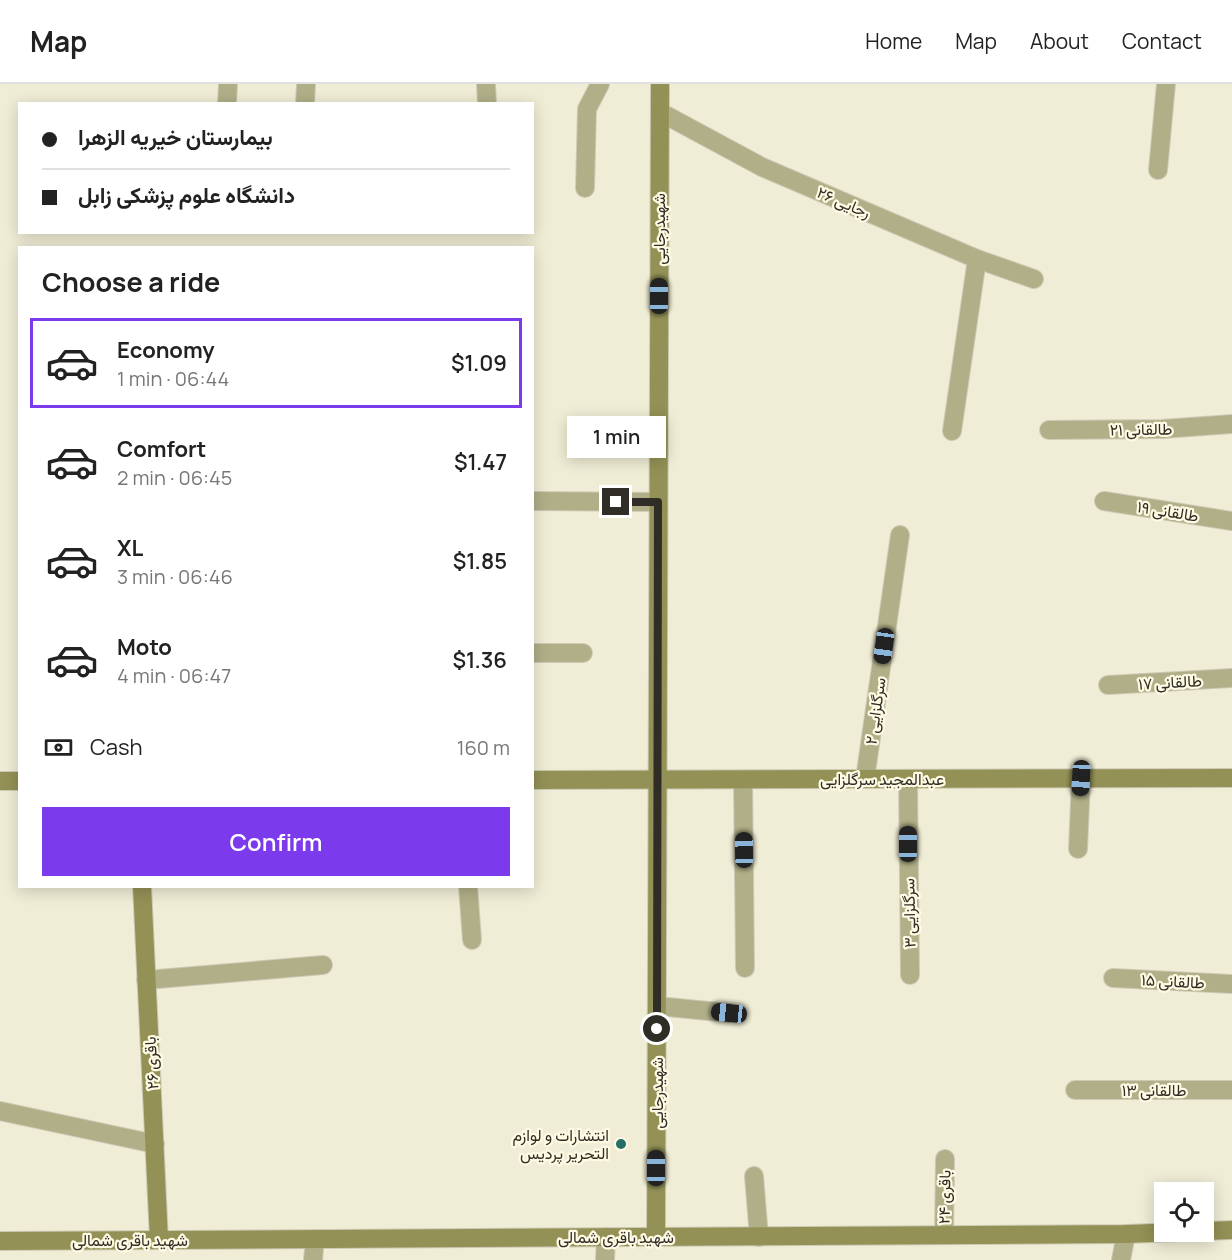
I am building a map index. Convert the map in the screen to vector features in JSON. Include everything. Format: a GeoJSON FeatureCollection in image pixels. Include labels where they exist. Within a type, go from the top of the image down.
{"type":"FeatureCollection","features":[{"type":"Feature","properties":{"kind":"street"},"geometry":{"type":"LineString","coordinates":[[227,102],[228,84]]}},
{"type":"Feature","properties":{"kind":"street"},"geometry":{"type":"LineString","coordinates":[[305,102],[306,84]]}},
{"type":"Feature","properties":{"kind":"street"},"geometry":{"type":"LineString","coordinates":[[486,84],[487,102]]}},
{"type":"Feature","properties":{"kind":"street"},"geometry":{"type":"LineString","coordinates":[[585,188],[587,109],[600,84]]}},
{"type":"Feature","properties":{"kind":"street","name":"شهیدرجایی"},"geometry":{"type":"LineString","coordinates":[[656,1237],[660,84]]}},
{"type":"Feature","properties":{"kind":"street"},"geometry":{"type":"LineString","coordinates":[[1158,170],[1166,84]]}},
{"type":"Feature","properties":{"kind":"street","name":"رجایی ۲۶"},"geometry":{"type":"LineString","coordinates":[[660,112],[762,167],[977,259],[1034,279]]}},
{"type":"Feature","properties":{"kind":"street"},"geometry":{"type":"LineString","coordinates":[[952,431],[977,259]]}},
{"type":"Feature","properties":{"kind":"street","name":"طالقانی ۲۱"},"geometry":{"type":"LineString","coordinates":[[1049,430],[1162,429],[1232,424]]}},
{"type":"Feature","properties":{"kind":"street"},"geometry":{"type":"LineString","coordinates":[[534,501],[658,502]]}},
{"type":"Feature","properties":{"kind":"street","name":"طالقانی ۱۹"},"geometry":{"type":"LineString","coordinates":[[1104,501],[1232,521]]}},
{"type":"Feature","properties":{"kind":"street","name":"سرگلزایی ۲"},"geometry":{"type":"LineString","coordinates":[[865,779],[900,535]]}},
{"type":"Feature","properties":{"kind":"street"},"geometry":{"type":"LineString","coordinates":[[534,653],[583,653]]}},
{"type":"Feature","properties":{"kind":"street","name":"طالقانی ۱۷"},"geometry":{"type":"LineString","coordinates":[[1108,685],[1232,678]]}},
{"type":"Feature","properties":{"kind":"street"},"geometry":{"type":"LineString","coordinates":[[1078,849],[1081,778]]}},
{"type":"Feature","properties":{"kind":"street","name":"عبدالمجید سرگلزایی"},"geometry":{"type":"LineString","coordinates":[[534,780],[1232,778]]}},
{"type":"Feature","properties":{"kind":"street","name":"سرگلزایی ۳"},"geometry":{"type":"LineString","coordinates":[[908,779],[910,975]]}},
{"type":"Feature","properties":{"kind":"street"},"geometry":{"type":"LineString","coordinates":[[743,780],[745,968]]}},
{"type":"Feature","properties":{"kind":"street"},"geometry":{"type":"LineString","coordinates":[[0,781],[18,781]]}},
{"type":"Feature","properties":{"kind":"street","name":"باقری ۲۶"},"geometry":{"type":"LineString","coordinates":[[142,888],[159,1240]]}},
{"type":"Feature","properties":{"kind":"street"},"geometry":{"type":"LineString","coordinates":[[468,888],[472,940]]}},
{"type":"Feature","properties":{"kind":"street"},"geometry":{"type":"LineString","coordinates":[[146,980],[322,965]]}},
{"type":"Feature","properties":{"kind":"street","name":"طالقانی ۱۵"},"geometry":{"type":"LineString","coordinates":[[1113,978],[1232,984]]}},
{"type":"Feature","properties":{"kind":"street"},"geometry":{"type":"LineString","coordinates":[[657,1006],[729,1013]]}},
{"type":"Feature","properties":{"kind":"street","name":"طالقانی ۱۳"},"geometry":{"type":"LineString","coordinates":[[1075,1090],[1232,1090]]}},
{"type":"Feature","properties":{"kind":"street"},"geometry":{"type":"LineString","coordinates":[[0,1111],[155,1144]]}},
{"type":"Feature","properties":{"kind":"street","name":"باقری ۲۴"},"geometry":{"type":"LineString","coordinates":[[944,1235],[945,1159]]}},
{"type":"Feature","properties":{"kind":"street"},"geometry":{"type":"LineString","coordinates":[[754,1176],[759,1237]]}},
{"type":"Feature","properties":{"kind":"street","name":"شهید باقری شمالی"},"geometry":{"type":"LineString","coordinates":[[0,1240],[759,1237],[1126,1234],[1232,1230]]}},
{"type":"Feature","properties":{"kind":"street"},"geometry":{"type":"LineString","coordinates":[[1121,1260],[1126,1234]]}},
{"type":"Feature","properties":{"kind":"street"},"geometry":{"type":"LineString","coordinates":[[605,1260],[606,1237]]}},
{"type":"Feature","properties":{"kind":"street"},"geometry":{"type":"LineString","coordinates":[[313,1260],[315,1239]]}},
{"type":"Feature","properties":{"kind":"place","name":"انتشارات و لوازم التحریر پردیس"},"geometry":{"type":"Point","coordinates":[621,1144]}},
{"type":"Feature","properties":{"kind":"route"},"geometry":{"type":"LineString","coordinates":[[616,502],[658,502],[657,1029]]}}]}
